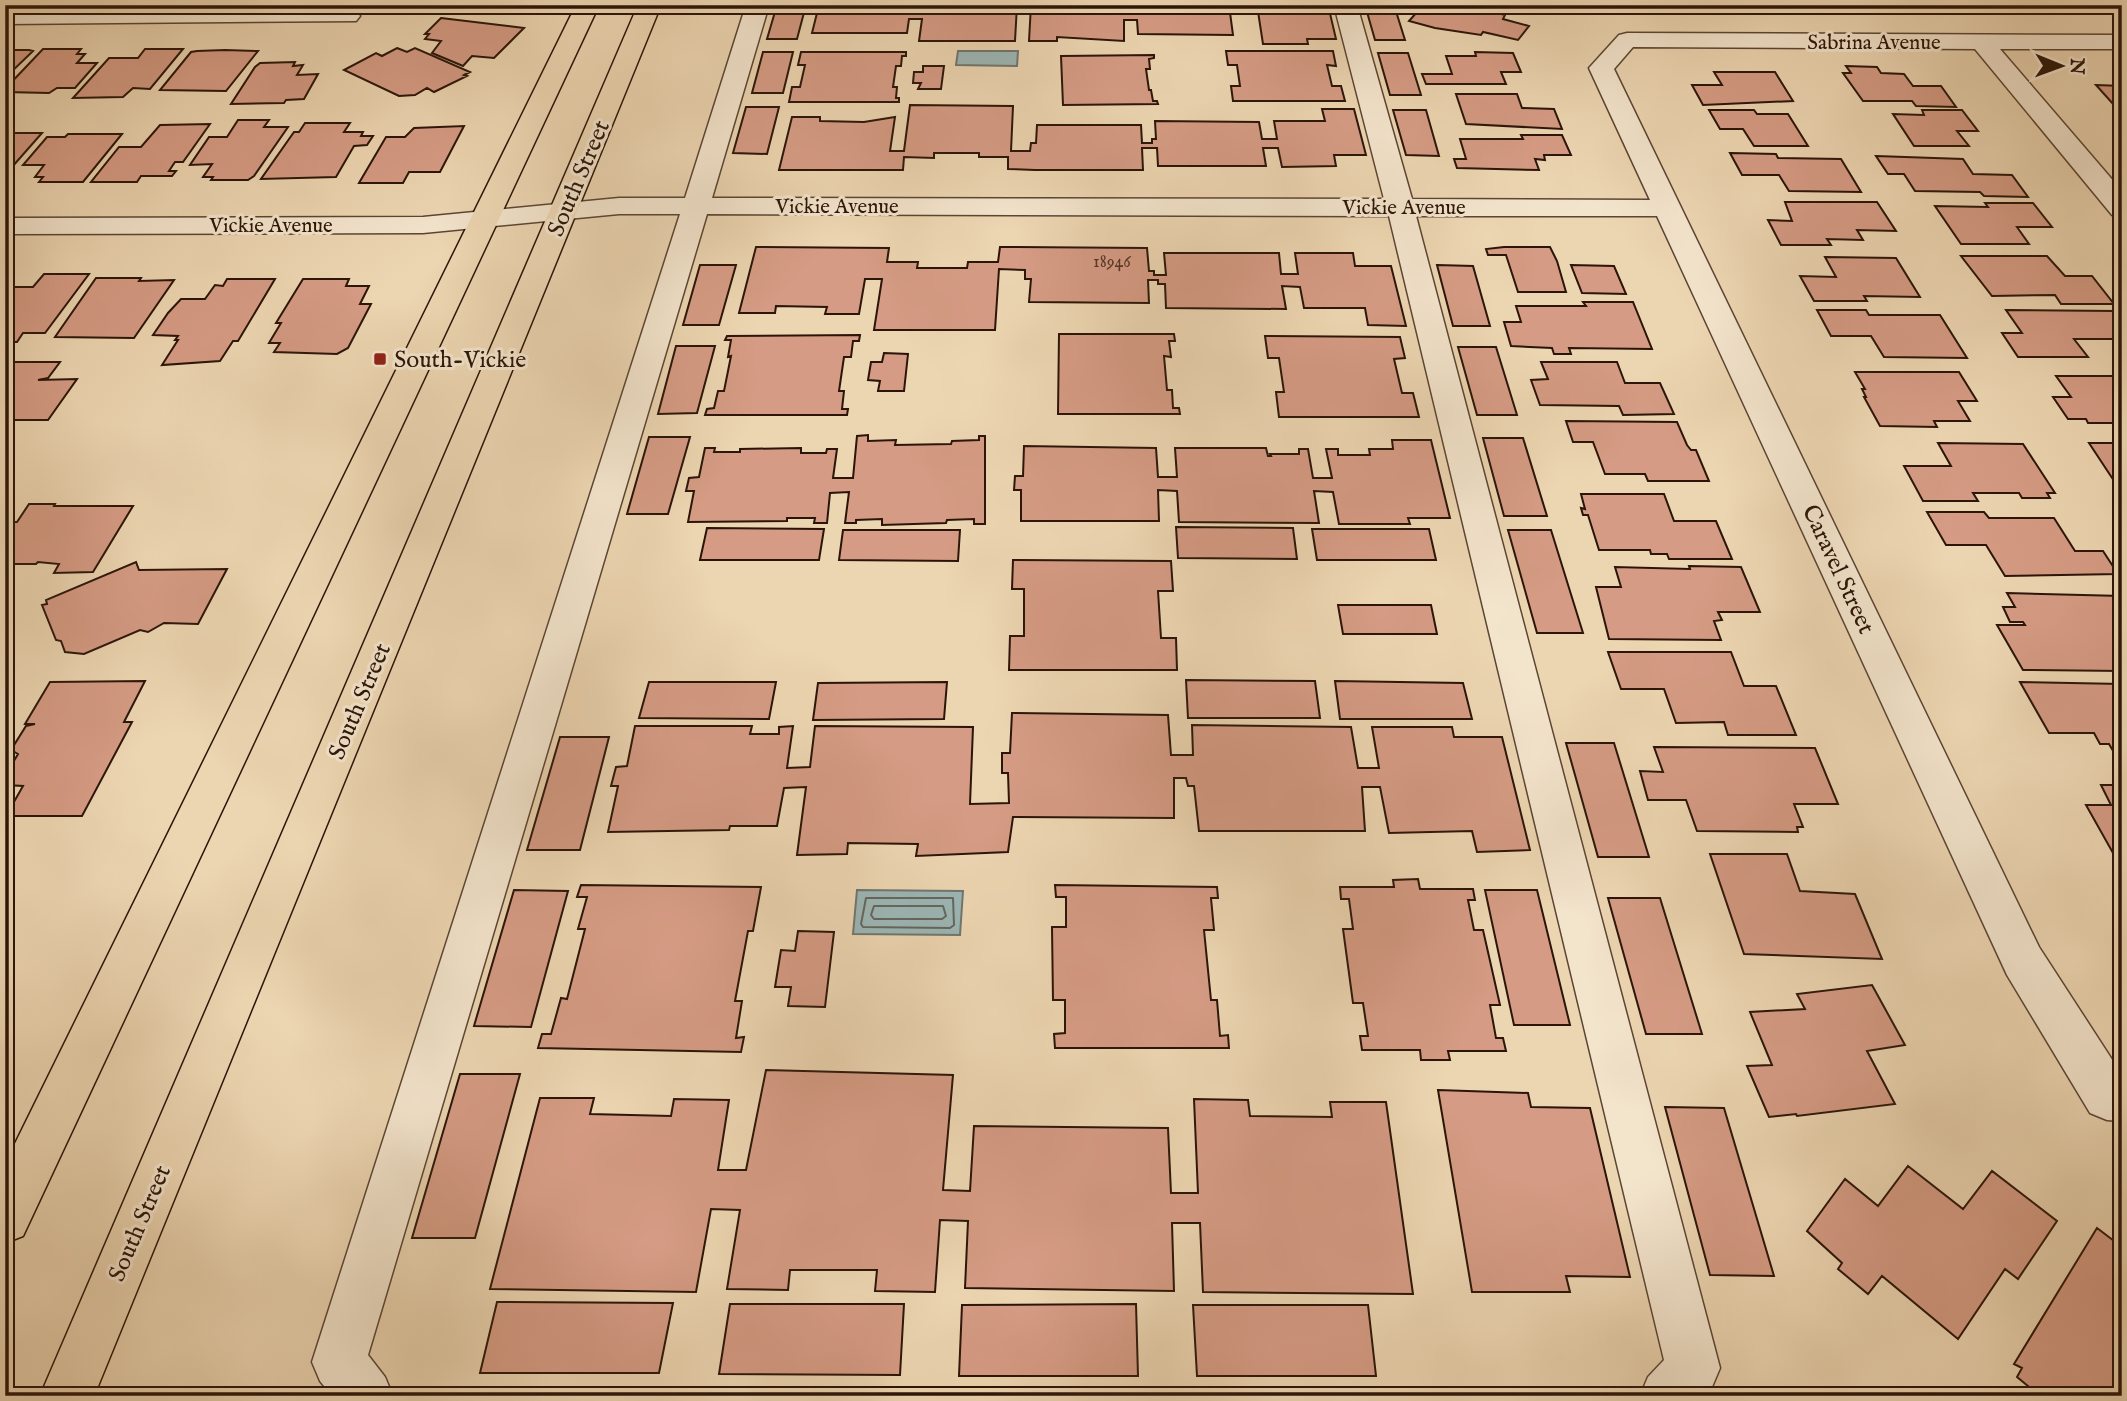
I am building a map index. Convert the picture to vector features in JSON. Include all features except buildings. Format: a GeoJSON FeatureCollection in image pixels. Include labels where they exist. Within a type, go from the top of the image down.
{"type":"FeatureCollection","features":[{"type":"Feature","properties":{"kind":"main road"},"geometry":{"type":"LineString","coordinates":[[5,1218],[588,5]]}},
{"type":"Feature","properties":{"kind":"main road","name":"South Street"},"geometry":{"type":"LineString","coordinates":[[67,1396],[650,5]]}},
{"type":"Feature","properties":{"kind":"street"},"geometry":{"type":"LineString","coordinates":[[366,1396],[339,1362],[555,655],[758,5]]}},
{"type":"Feature","properties":{"kind":"street"},"geometry":{"type":"LineString","coordinates":[[1345,5],[1415,262],[1693,1368],[1667,1396]]}},
{"type":"Feature","properties":{"kind":"street"},"geometry":{"type":"LineString","coordinates":[[5,17],[348,16]]}},
{"type":"Feature","properties":{"kind":"street","name":"Sabrina Avenue"},"geometry":{"type":"LineString","coordinates":[[1627,40],[2122,42]]}},
{"type":"Feature","properties":{"kind":"street","name":"Caravel Street"},"geometry":{"type":"LineString","coordinates":[[1627,40],[1601,68],[2023,961],[2115,1098]]}},
{"type":"Feature","properties":{"kind":"street"},"geometry":{"type":"LineString","coordinates":[[1982,42],[2122,209]]}},
{"type":"Feature","properties":{"kind":"street","name":"Vickie Avenue"},"geometry":{"type":"LineString","coordinates":[[5,226],[423,225],[619,206],[1669,208]]}},
{"type":"Feature","properties":{"kind":"water"},"geometry":{"type":"Polygon","coordinates":[[[958,51],[1018,51],[1017,66],[956,65],[958,51]]]}},
{"type":"Feature","properties":{"kind":"water"},"geometry":{"type":"Polygon","coordinates":[[[857,890],[963,891],[960,935],[853,934],[857,890]]]}},
{"type":"Feature","properties":{"kind":"place","name":"South-Vickie"},"geometry":{"type":"Point","coordinates":[380,359]}}]}
